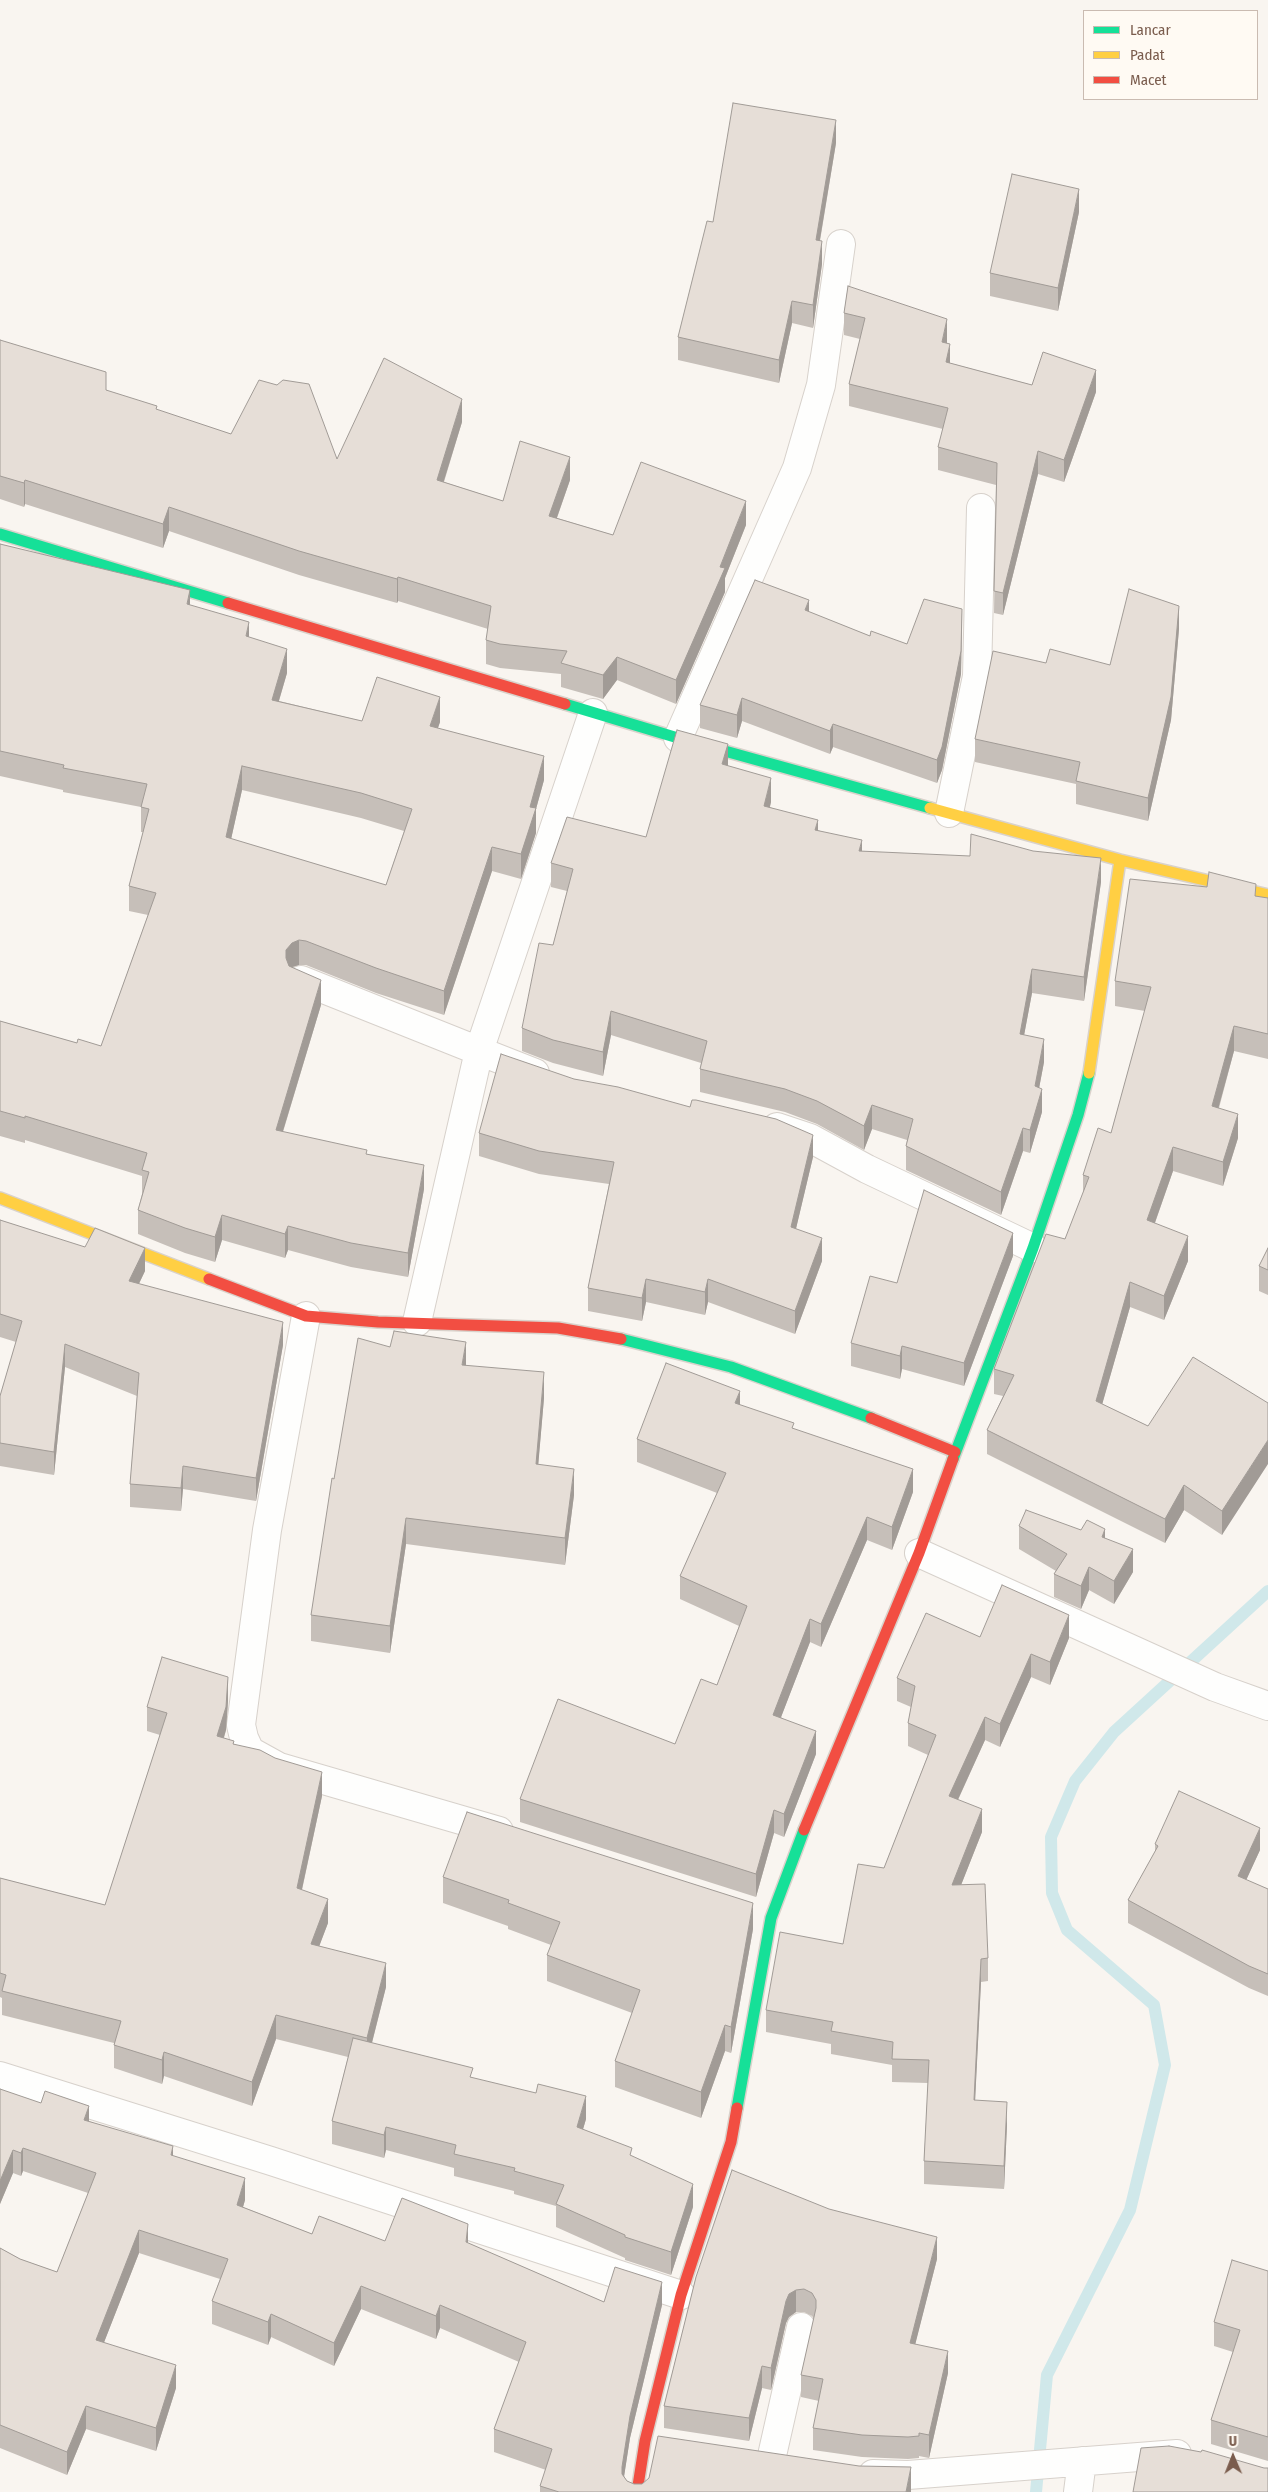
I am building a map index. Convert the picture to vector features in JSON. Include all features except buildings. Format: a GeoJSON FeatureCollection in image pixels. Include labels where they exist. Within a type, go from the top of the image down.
{"type":"FeatureCollection","features":[{"type":"Feature","properties":{"kind":"street"},"geometry":{"type":"LineString","coordinates":[[678,738],[797,468],[821,385],[841,244]]}},
{"type":"Feature","properties":{"kind":"street"},"geometry":{"type":"LineString","coordinates":[[949,813],[976,676],[981,508]]}},
{"type":"Feature","properties":{"kind":"street"},"geometry":{"type":"LineString","coordinates":[[0,534],[678,738],[1120,860],[1268,896]]}},
{"type":"Feature","properties":{"kind":"street"},"geometry":{"type":"LineString","coordinates":[[417,1322],[479,1051],[593,713]]}},
{"type":"Feature","properties":{"kind":"street"},"geometry":{"type":"LineString","coordinates":[[637,2492],[645,2441],[682,2295],[731,2142],[771,1918],[793,1857],[919,1553],[955,1452],[1033,1248],[1078,1115],[1092,1059],[1120,860]]}},
{"type":"Feature","properties":{"kind":"street"},"geometry":{"type":"LineString","coordinates":[[301,980],[556,1080]]}},
{"type":"Feature","properties":{"kind":"street"},"geometry":{"type":"LineString","coordinates":[[755,1120],[810,1138],[867,1169],[1033,1248]]}},
{"type":"Feature","properties":{"kind":"street"},"geometry":{"type":"LineString","coordinates":[[0,1198],[306,1316],[558,1328],[642,1343],[740,1370],[820,1398],[955,1452]]}},
{"type":"Feature","properties":{"kind":"street"},"geometry":{"type":"LineString","coordinates":[[306,1316],[267,1530],[241,1725],[244,1738],[250,1751],[279,1767],[526,1840]]}},
{"type":"Feature","properties":{"kind":"street"},"geometry":{"type":"LineString","coordinates":[[919,1553],[1215,1687],[1268,1706]]}},
{"type":"Feature","properties":{"kind":"street"},"geometry":{"type":"LineString","coordinates":[[743,1909],[771,1918]]}},
{"type":"Feature","properties":{"kind":"street"},"geometry":{"type":"LineString","coordinates":[[0,2076],[262,2158],[682,2295]]}},
{"type":"Feature","properties":{"kind":"street"},"geometry":{"type":"LineString","coordinates":[[771,2460],[801,2327]]}},
{"type":"Feature","properties":{"kind":"street"},"geometry":{"type":"LineString","coordinates":[[645,2441],[674,2446]]}},
{"type":"Feature","properties":{"kind":"street"},"geometry":{"type":"LineString","coordinates":[[852,2472],[908,2475],[1152,2455],[1199,2457]]}},
{"type":"Feature","properties":{"kind":"street"},"geometry":{"type":"LineString","coordinates":[[742,2456],[798,2464]]}},
{"type":"Feature","properties":{"kind":"street"},"geometry":{"type":"LineString","coordinates":[[1075,2461],[1078,2492]]}},
{"type":"Feature","properties":{"kind":"waterway"},"geometry":{"type":"LineString","coordinates":[[1036,2492],[1047,2375],[1130,2210],[1165,2065],[1154,2005],[1067,1930],[1052,1893],[1051,1837],[1075,1781],[1114,1732],[1268,1591]]}},
{"type":"Feature","properties":{"kind":"traffic: fast"},"geometry":{"type":"LineString","coordinates":[[0,534],[228,603]]}},
{"type":"Feature","properties":{"kind":"traffic: fast"},"geometry":{"type":"LineString","coordinates":[[565,704],[678,738],[930,808]]}},
{"type":"Feature","properties":{"kind":"traffic: fast"},"geometry":{"type":"LineString","coordinates":[[953,1459],[1033,1248],[1078,1115],[1089,1073]]}},
{"type":"Feature","properties":{"kind":"traffic: fast"},"geometry":{"type":"LineString","coordinates":[[621,1339],[731,1367],[871,1418]]}},
{"type":"Feature","properties":{"kind":"traffic: fast"},"geometry":{"type":"LineString","coordinates":[[737,2108],[771,1918],[804,1830]]}},
{"type":"Feature","properties":{"kind":"traffic: slow"},"geometry":{"type":"LineString","coordinates":[[930,808],[1120,860],[1268,895]]}},
{"type":"Feature","properties":{"kind":"traffic: slow"},"geometry":{"type":"LineString","coordinates":[[1089,1073],[1120,860]]}},
{"type":"Feature","properties":{"kind":"traffic: slow"},"geometry":{"type":"LineString","coordinates":[[0,1198],[209,1279]]}},
{"type":"Feature","properties":{"kind":"traffic: jam"},"geometry":{"type":"LineString","coordinates":[[228,603],[565,704]]}},
{"type":"Feature","properties":{"kind":"traffic: jam"},"geometry":{"type":"LineString","coordinates":[[209,1279],[306,1316],[378,1322],[558,1328],[621,1339]]}},
{"type":"Feature","properties":{"kind":"traffic: jam"},"geometry":{"type":"LineString","coordinates":[[871,1418],[955,1452]]}},
{"type":"Feature","properties":{"kind":"traffic: jam"},"geometry":{"type":"LineString","coordinates":[[804,1830],[919,1553],[953,1459]]}},
{"type":"Feature","properties":{"kind":"traffic: jam"},"geometry":{"type":"LineString","coordinates":[[637,2492],[645,2441],[681,2295],[731,2142],[737,2108]]}}]}
